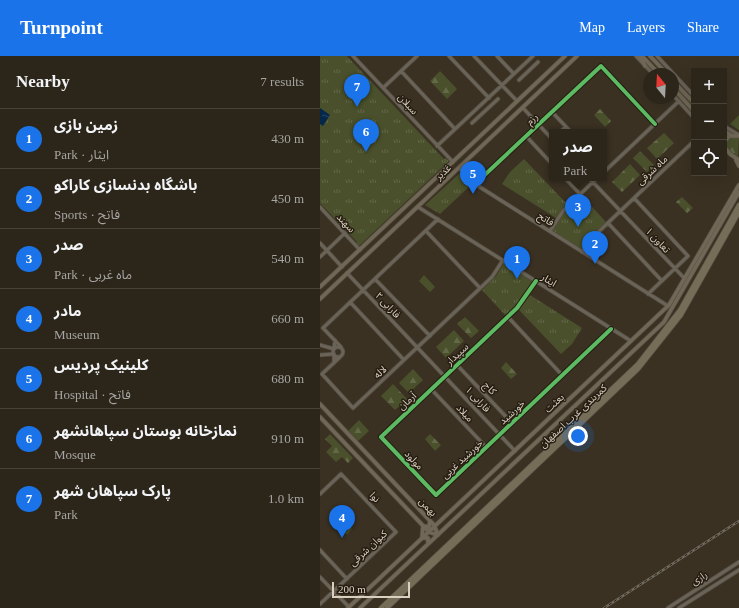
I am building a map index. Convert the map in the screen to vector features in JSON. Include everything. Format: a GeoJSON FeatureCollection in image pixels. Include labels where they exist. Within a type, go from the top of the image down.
{"type":"FeatureCollection","features":[{"type":"Feature","properties":{"kind":"highway","name":"کمربندی غرب اصفهان"},"geometry":{"type":"LineString","coordinates":[[381,608],[638,364],[680,310],[739,205]]}},
{"type":"Feature","properties":{"kind":"highway","name":"کمربندی غرب اصفهان"},"geometry":{"type":"LineString","coordinates":[[387,608],[638,369],[681,315],[739,212]]}},
{"type":"Feature","properties":{"kind":"main road","name":"غدیر"},"geometry":{"type":"LineString","coordinates":[[320,287],[565,56]]}},
{"type":"Feature","properties":{"kind":"main road","name":"غدیر"},"geometry":{"type":"LineString","coordinates":[[320,299],[577,56]]}},
{"type":"Feature","properties":{"kind":"main road"},"geometry":{"type":"LineString","coordinates":[[641,56],[645,66]]}},
{"type":"Feature","properties":{"kind":"main road"},"geometry":{"type":"LineString","coordinates":[[641,56],[653,68]]}},
{"type":"Feature","properties":{"kind":"main road"},"geometry":{"type":"LineString","coordinates":[[650,56],[661,68]]}},
{"type":"Feature","properties":{"kind":"main road"},"geometry":{"type":"LineString","coordinates":[[559,62],[558,68],[564,68]]}},
{"type":"Feature","properties":{"kind":"main road"},"geometry":{"type":"LineString","coordinates":[[549,71],[555,71],[555,77]]}},
{"type":"Feature","properties":{"kind":"main road"},"geometry":{"type":"LineString","coordinates":[[679,87],[691,100]]}},
{"type":"Feature","properties":{"kind":"main road"},"geometry":{"type":"LineString","coordinates":[[679,95],[691,108]]}},
{"type":"Feature","properties":{"kind":"main road"},"geometry":{"type":"LineString","coordinates":[[727,133],[739,136]]}},
{"type":"Feature","properties":{"kind":"main road"},"geometry":{"type":"LineString","coordinates":[[726,140],[731,135]]}},
{"type":"Feature","properties":{"kind":"main road"},"geometry":{"type":"LineString","coordinates":[[727,150],[738,160],[739,166]]}},
{"type":"Feature","properties":{"kind":"main road","name":"بعثت"},"geometry":{"type":"LineString","coordinates":[[348,608],[668,306],[739,185]]}},
{"type":"Feature","properties":{"kind":"main road","name":"بعثت"},"geometry":{"type":"LineString","coordinates":[[360,608],[664,322],[739,192]]}},
{"type":"Feature","properties":{"kind":"main road"},"geometry":{"type":"LineString","coordinates":[[383,228],[383,234],[389,234]]}},
{"type":"Feature","properties":{"kind":"main road"},"geometry":{"type":"LineString","coordinates":[[374,237],[380,237],[379,243]]}},
{"type":"Feature","properties":{"kind":"main road","name":"بهمن"},"geometry":{"type":"LineString","coordinates":[[320,404],[435,526],[438,535]]}},
{"type":"Feature","properties":{"kind":"main road"},"geometry":{"type":"LineString","coordinates":[[556,412],[556,418],[562,418]]}},
{"type":"Feature","properties":{"kind":"main road","name":"بهمن"},"geometry":{"type":"LineString","coordinates":[[320,417],[423,526],[429,532],[438,535]]}},
{"type":"Feature","properties":{"kind":"main road"},"geometry":{"type":"LineString","coordinates":[[547,420],[553,420],[553,427]]}},
{"type":"Feature","properties":{"kind":"main road"},"geometry":{"type":"LineString","coordinates":[[338,436],[344,437],[344,430]]}},
{"type":"Feature","properties":{"kind":"main road"},"geometry":{"type":"LineString","coordinates":[[349,448],[349,442],[356,442]]}},
{"type":"Feature","properties":{"kind":"main road"},"geometry":{"type":"LineString","coordinates":[[428,544],[428,538],[422,538],[423,526],[429,527],[429,520],[434,523],[440,522],[440,528],[446,528]]}},
{"type":"Feature","properties":{"kind":"street"},"geometry":{"type":"LineString","coordinates":[[383,88],[417,56]]}},
{"type":"Feature","properties":{"kind":"street"},"geometry":{"type":"LineString","coordinates":[[449,56],[489,98]]}},
{"type":"Feature","properties":{"kind":"street"},"geometry":{"type":"LineString","coordinates":[[474,56],[517,102]]}},
{"type":"Feature","properties":{"kind":"street"},"geometry":{"type":"LineString","coordinates":[[497,56],[514,74]]}},
{"type":"Feature","properties":{"kind":"street"},"geometry":{"type":"LineString","coordinates":[[437,146],[533,56]]}},
{"type":"Feature","properties":{"kind":"street"},"geometry":{"type":"LineString","coordinates":[[636,56],[645,66]]}},
{"type":"Feature","properties":{"kind":"street"},"geometry":{"type":"LineString","coordinates":[[657,56],[691,93]]}},
{"type":"Feature","properties":{"kind":"street","name":"سبلان"},"geometry":{"type":"LineString","coordinates":[[355,57],[453,162]]}},
{"type":"Feature","properties":{"kind":"street"},"geometry":{"type":"LineString","coordinates":[[519,80],[538,62]]}},
{"type":"Feature","properties":{"kind":"street"},"geometry":{"type":"LineString","coordinates":[[522,66],[528,72]]}},
{"type":"Feature","properties":{"kind":"street","name":"رزم"},"geometry":{"type":"LineString","coordinates":[[475,184],[600,66],[655,124]]}},
{"type":"Feature","properties":{"kind":"street"},"geometry":{"type":"LineString","coordinates":[[401,71],[455,129]]}},
{"type":"Feature","properties":{"kind":"street"},"geometry":{"type":"LineString","coordinates":[[472,123],[498,99]]}},
{"type":"Feature","properties":{"kind":"street"},"geometry":{"type":"LineString","coordinates":[[679,101],[691,115]]}},
{"type":"Feature","properties":{"kind":"street"},"geometry":{"type":"LineString","coordinates":[[607,167],[676,104]]}},
{"type":"Feature","properties":{"kind":"street"},"geometry":{"type":"LineString","coordinates":[[479,106],[484,112]]}},
{"type":"Feature","properties":{"kind":"street"},"geometry":{"type":"LineString","coordinates":[[523,108],[549,136]]}},
{"type":"Feature","properties":{"kind":"street"},"geometry":{"type":"LineString","coordinates":[[552,112],[566,127],[564,129]]}},
{"type":"Feature","properties":{"kind":"street"},"geometry":{"type":"LineString","coordinates":[[727,128],[739,136]]}},
{"type":"Feature","properties":{"kind":"street"},"geometry":{"type":"LineString","coordinates":[[526,136],[549,161]]}},
{"type":"Feature","properties":{"kind":"street","name":"ماه شرقی"},"geometry":{"type":"LineString","coordinates":[[582,252],[592,238],[691,145]]}},
{"type":"Feature","properties":{"kind":"street","name":"فاتح"},"geometry":{"type":"LineString","coordinates":[[459,168],[475,184],[668,306]]}},
{"type":"Feature","properties":{"kind":"street"},"geometry":{"type":"LineString","coordinates":[[568,181],[580,194]]}},
{"type":"Feature","properties":{"kind":"street"},"geometry":{"type":"LineString","coordinates":[[550,231],[563,211],[593,182]]}},
{"type":"Feature","properties":{"kind":"street","name":"تعاون ۱"},"geometry":{"type":"LineString","coordinates":[[593,182],[685,279]]}},
{"type":"Feature","properties":{"kind":"street"},"geometry":{"type":"LineString","coordinates":[[634,198],[688,256],[648,294]]}},
{"type":"Feature","properties":{"kind":"street","name":"ایثار"},"geometry":{"type":"LineString","coordinates":[[418,206],[631,341]]}},
{"type":"Feature","properties":{"kind":"street","name":"سهند"},"geometry":{"type":"LineString","coordinates":[[320,207],[360,250]]}},
{"type":"Feature","properties":{"kind":"street"},"geometry":{"type":"LineString","coordinates":[[334,363],[340,357],[342,350],[335,340],[323,328],[438,219]]}},
{"type":"Feature","properties":{"kind":"street"},"geometry":{"type":"LineString","coordinates":[[608,223],[662,281]]}},
{"type":"Feature","properties":{"kind":"street"},"geometry":{"type":"LineString","coordinates":[[426,231],[480,288]]}},
{"type":"Feature","properties":{"kind":"street"},"geometry":{"type":"LineString","coordinates":[[320,257],[345,233]]}},
{"type":"Feature","properties":{"kind":"street"},"geometry":{"type":"LineString","coordinates":[[320,244],[342,267]]}},
{"type":"Feature","properties":{"kind":"street","name":"لاله"},"geometry":{"type":"LineString","coordinates":[[334,363],[322,374],[353,408],[494,275],[503,260]]}},
{"type":"Feature","properties":{"kind":"street","name":"فارابی ۲"},"geometry":{"type":"LineString","coordinates":[[348,273],[445,376]]}},
{"type":"Feature","properties":{"kind":"street"},"geometry":{"type":"LineString","coordinates":[[375,279],[430,336]]}},
{"type":"Feature","properties":{"kind":"street","name":"سپیدار"},"geometry":{"type":"LineString","coordinates":[[445,376],[508,317],[522,302],[536,281]]}},
{"type":"Feature","properties":{"kind":"street"},"geometry":{"type":"LineString","coordinates":[[350,302],[404,360]]}},
{"type":"Feature","properties":{"kind":"street"},"geometry":{"type":"LineString","coordinates":[[508,317],[562,375]]}},
{"type":"Feature","properties":{"kind":"street","name":"خورشید"},"geometry":{"type":"LineString","coordinates":[[500,434],[611,329]]}},
{"type":"Feature","properties":{"kind":"street"},"geometry":{"type":"LineString","coordinates":[[334,363],[335,340]]}},
{"type":"Feature","properties":{"kind":"street"},"geometry":{"type":"LineString","coordinates":[[320,345],[334,349],[337,346],[341,347]]}},
{"type":"Feature","properties":{"kind":"street"},"geometry":{"type":"LineString","coordinates":[[320,354],[334,354],[336,357],[340,357]]}},
{"type":"Feature","properties":{"kind":"street","name":"کاج"},"geometry":{"type":"LineString","coordinates":[[457,365],[512,423]]}},
{"type":"Feature","properties":{"kind":"street","name":"آرمان"},"geometry":{"type":"LineString","coordinates":[[381,437],[445,376]]}},
{"type":"Feature","properties":{"kind":"street","name":"فارابی ۱"},"geometry":{"type":"LineString","coordinates":[[445,376],[515,451]]}},
{"type":"Feature","properties":{"kind":"street","name":"میلاد"},"geometry":{"type":"LineString","coordinates":[[432,389],[486,447]]}},
{"type":"Feature","properties":{"kind":"street","name":"خورشید غربی"},"geometry":{"type":"LineString","coordinates":[[436,495],[500,434]]}},
{"type":"Feature","properties":{"kind":"street","name":"مولود"},"geometry":{"type":"LineString","coordinates":[[381,437],[436,495]]}},
{"type":"Feature","properties":{"kind":"street","name":"نوا"},"geometry":{"type":"LineString","coordinates":[[320,494],[342,474],[396,532]]}},
{"type":"Feature","properties":{"kind":"street","name":"کیوان شرقی"},"geometry":{"type":"LineString","coordinates":[[320,603],[396,532]]}},
{"type":"Feature","properties":{"kind":"street"},"geometry":{"type":"LineString","coordinates":[[320,550],[347,578]]}},
{"type":"Feature","properties":{"kind":"street","name":"رازی"},"geometry":{"type":"LineString","coordinates":[[668,608],[739,562]]}},
{"type":"Feature","properties":{"kind":"street"},"geometry":{"type":"LineString","coordinates":[[728,570],[731,575]]}},
{"type":"Feature","properties":{"kind":"street","name":"رازی"},"geometry":{"type":"LineString","coordinates":[[679,608],[739,570]]}},
{"type":"Feature","properties":{"kind":"street"},"geometry":{"type":"LineString","coordinates":[[320,577],[348,608]]}},
{"type":"Feature","properties":{"kind":"street"},"geometry":{"type":"LineString","coordinates":[[706,584],[709,589]]}},
{"type":"Feature","properties":{"kind":"street"},"geometry":{"type":"LineString","coordinates":[[676,602],[679,608]]}},
{"type":"Feature","properties":{"kind":"green space"},"geometry":{"type":"Polygon","coordinates":[[[320,56],[347,56],[444,159],[446,158],[449,161],[358,247],[355,244],[357,242],[320,203],[320,56]]]}},
{"type":"Feature","properties":{"kind":"green space"},"geometry":{"type":"Polygon","coordinates":[[[440,71],[457,89],[447,99],[430,81],[440,71]]]}},
{"type":"Feature","properties":{"kind":"green space"},"geometry":{"type":"Polygon","coordinates":[[[600,109],[611,121],[605,127],[594,115],[600,109]]]}},
{"type":"Feature","properties":{"kind":"green space"},"geometry":{"type":"Polygon","coordinates":[[[739,115],[739,130],[730,124],[739,115]]]}},
{"type":"Feature","properties":{"kind":"green space"},"geometry":{"type":"Polygon","coordinates":[[[664,133],[674,143],[657,159],[647,148],[664,133]]]}},
{"type":"Feature","properties":{"kind":"green space"},"geometry":{"type":"Polygon","coordinates":[[[734,136],[739,138],[738,157],[732,154],[728,149],[727,144],[730,137],[734,136]]]}},
{"type":"Feature","properties":{"kind":"green space"},"geometry":{"type":"Polygon","coordinates":[[[640,151],[654,165],[647,172],[633,158],[640,151]]]}},
{"type":"Feature","properties":{"kind":"green space"},"geometry":{"type":"Polygon","coordinates":[[[524,159],[567,204],[556,218],[502,184],[510,172],[524,159]]]}},
{"type":"Feature","properties":{"kind":"green space"},"geometry":{"type":"Polygon","coordinates":[[[630,164],[640,175],[622,192],[612,182],[630,164]]]}},
{"type":"Feature","properties":{"kind":"green space"},"geometry":{"type":"Polygon","coordinates":[[[460,173],[471,185],[440,214],[425,205],[460,173]]]}},
{"type":"Feature","properties":{"kind":"green space"},"geometry":{"type":"Polygon","coordinates":[[[582,196],[606,222],[590,237],[581,250],[552,231],[564,212],[582,196]]]}},
{"type":"Feature","properties":{"kind":"green space"},"geometry":{"type":"Polygon","coordinates":[[[682,197],[693,208],[687,213],[676,202],[682,197]]]}},
{"type":"Feature","properties":{"kind":"green space"},"geometry":{"type":"Polygon","coordinates":[[[504,263],[533,282],[521,301],[506,316],[482,290],[496,276],[504,263]]]}},
{"type":"Feature","properties":{"kind":"green space"},"geometry":{"type":"Polygon","coordinates":[[[424,275],[435,287],[430,292],[419,281],[424,275]]]}},
{"type":"Feature","properties":{"kind":"green space"},"geometry":{"type":"Polygon","coordinates":[[[530,295],[582,328],[572,344],[561,354],[519,310],[530,295]]]}},
{"type":"Feature","properties":{"kind":"green space"},"geometry":{"type":"Polygon","coordinates":[[[465,317],[479,331],[471,338],[457,324],[465,317]]]}},
{"type":"Feature","properties":{"kind":"green space"},"geometry":{"type":"Polygon","coordinates":[[[454,330],[464,341],[446,358],[436,347],[454,330]]]}},
{"type":"Feature","properties":{"kind":"green space"},"geometry":{"type":"Polygon","coordinates":[[[506,362],[517,374],[511,379],[501,368],[506,362]]]}},
{"type":"Feature","properties":{"kind":"green space"},"geometry":{"type":"Polygon","coordinates":[[[413,369],[423,380],[409,393],[399,383],[413,369]]]}},
{"type":"Feature","properties":{"kind":"green space"},"geometry":{"type":"Polygon","coordinates":[[[393,384],[407,399],[395,410],[381,396],[393,384]]]}},
{"type":"Feature","properties":{"kind":"green space"},"geometry":{"type":"Polygon","coordinates":[[[359,420],[369,431],[358,441],[348,431],[359,420]]]}},
{"type":"Feature","properties":{"kind":"green space"},"geometry":{"type":"Polygon","coordinates":[[[330,434],[353,458],[348,463],[342,457],[336,462],[326,452],[332,446],[325,439],[330,434]]]}},
{"type":"Feature","properties":{"kind":"green space"},"geometry":{"type":"Polygon","coordinates":[[[430,434],[441,445],[435,451],[425,439],[430,434]]]}},
{"type":"Feature","properties":{"kind":"green space"},"geometry":{"type":"Polygon","coordinates":[[[341,518],[352,529],[347,535],[336,523],[341,518]]]}},
{"type":"Feature","properties":{"kind":"water"},"geometry":{"type":"Polygon","coordinates":[[[320,108],[330,115],[323,126],[320,124],[320,108]]]}},
{"type":"Feature","properties":{"kind":"railway"},"geometry":{"type":"LineString","coordinates":[[604,608],[739,521]]}},
{"type":"Feature","properties":{"kind":"cycle path"},"geometry":{"type":"LineString","coordinates":[[475,184],[601,66],[655,124]]}},
{"type":"Feature","properties":{"kind":"cycle path"},"geometry":{"type":"LineString","coordinates":[[536,281],[517,308],[381,437],[436,495],[611,329]]}},
{"type":"Feature","properties":{"kind":"place","name":"پارک سپاهان شهر"},"geometry":{"type":"Point","coordinates":[357,107]}},
{"type":"Feature","properties":{"kind":"place","name":"نمازخانه بوستان سپاهانشهر"},"geometry":{"type":"Point","coordinates":[366,152]}},
{"type":"Feature","properties":{"kind":"place","name":"کلینیک پردیس"},"geometry":{"type":"Point","coordinates":[473,194]}},
{"type":"Feature","properties":{"kind":"place","name":"صدر"},"geometry":{"type":"Point","coordinates":[578,227]}},
{"type":"Feature","properties":{"kind":"place","name":"باشگاه بدنسازی کاراکو"},"geometry":{"type":"Point","coordinates":[595,264]}},
{"type":"Feature","properties":{"kind":"place","name":"زمین بازی"},"geometry":{"type":"Point","coordinates":[517,279]}},
{"type":"Feature","properties":{"kind":"place","name":"مادر"},"geometry":{"type":"Point","coordinates":[342,538]}}]}
